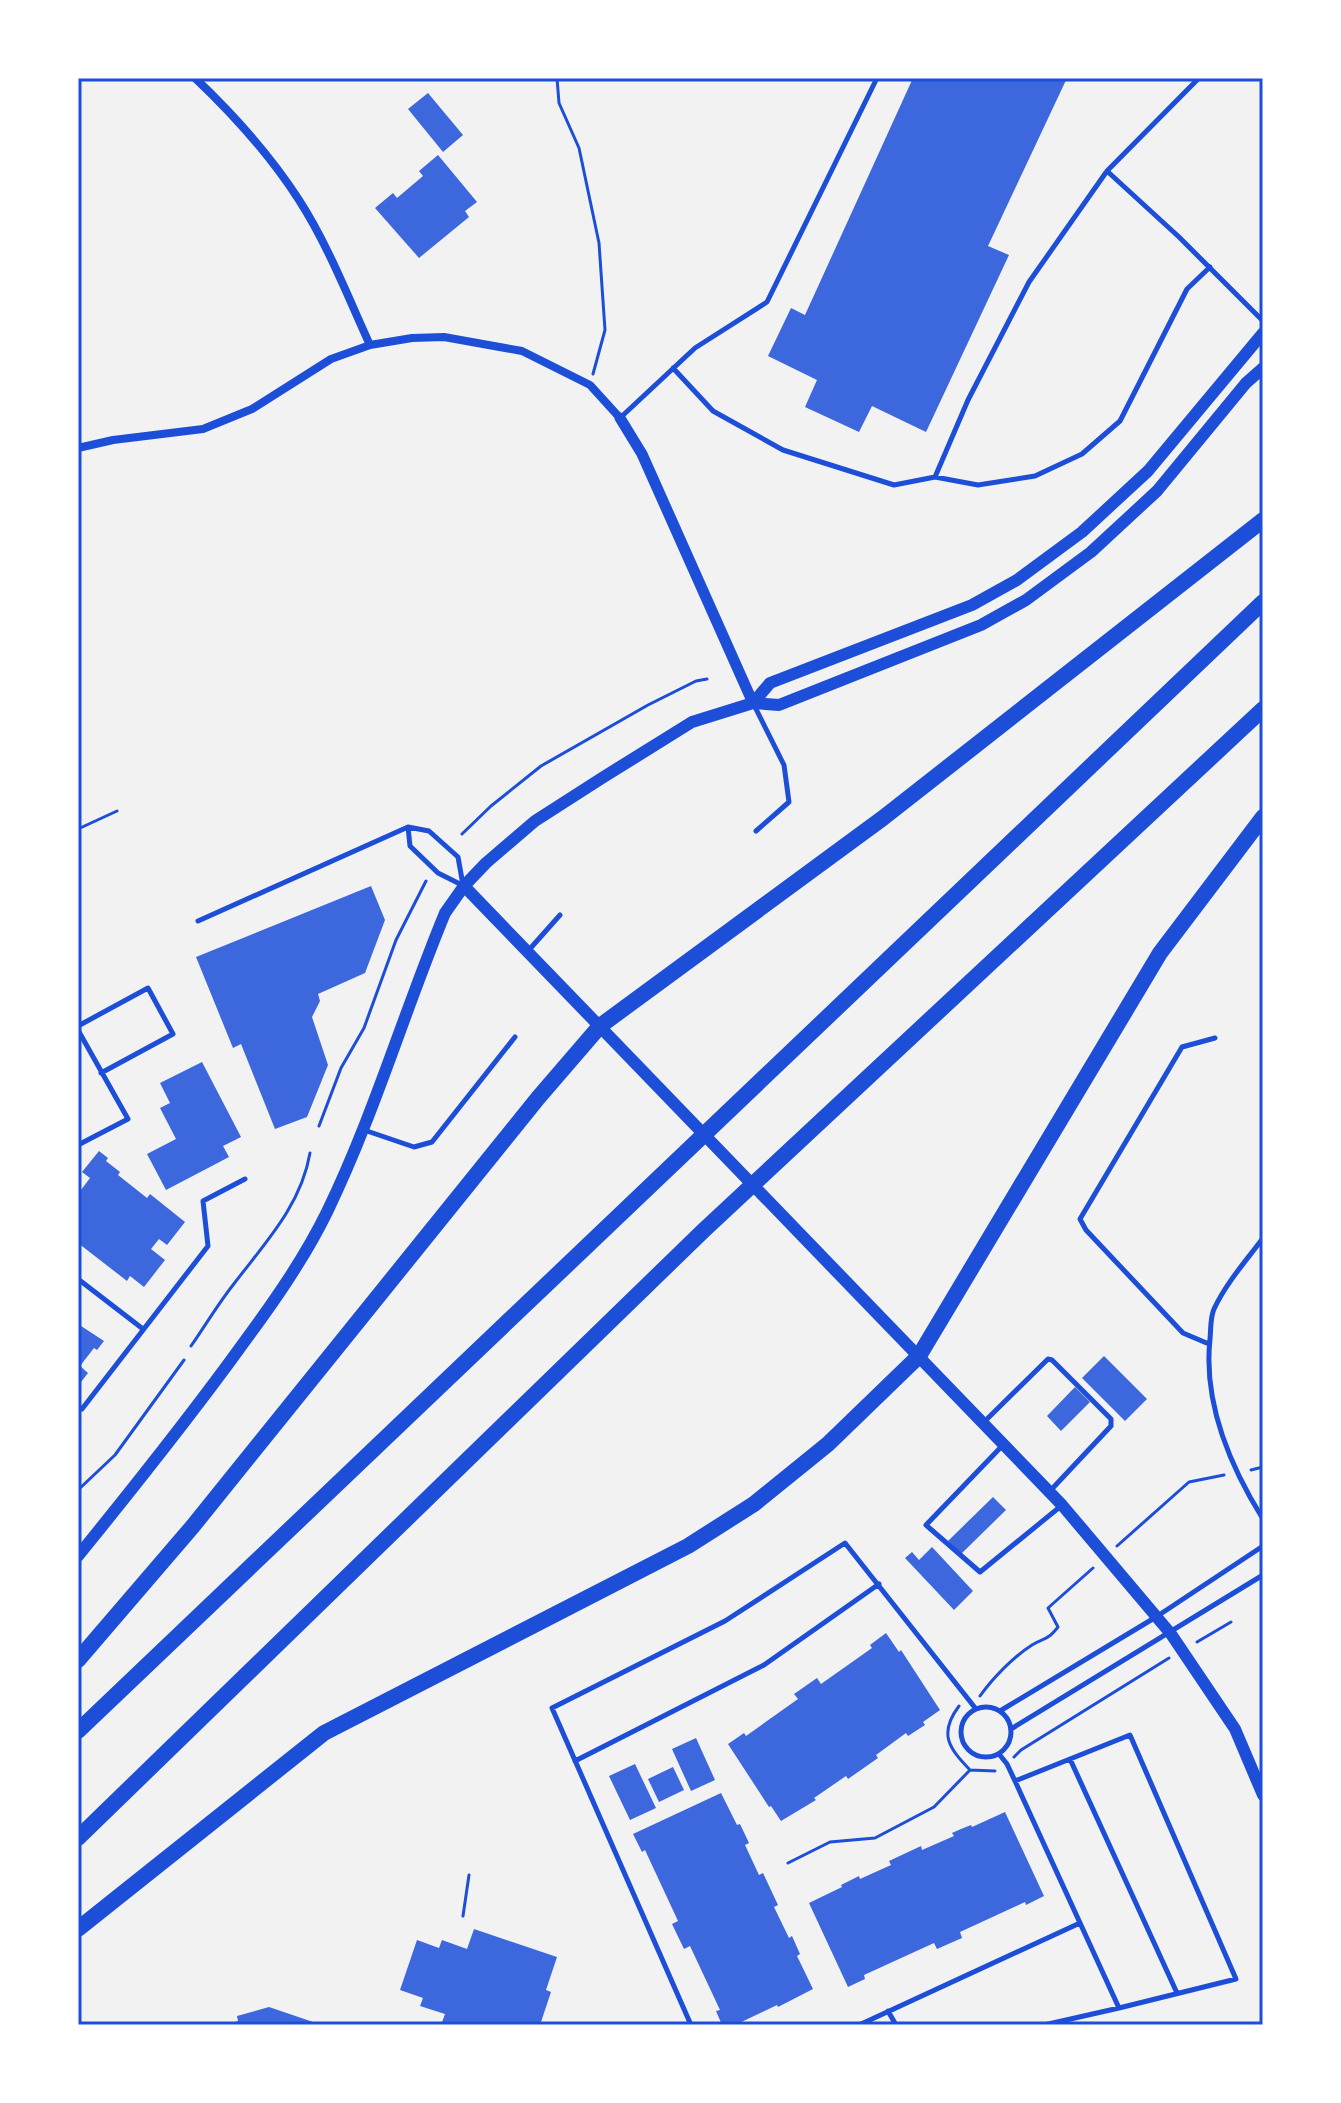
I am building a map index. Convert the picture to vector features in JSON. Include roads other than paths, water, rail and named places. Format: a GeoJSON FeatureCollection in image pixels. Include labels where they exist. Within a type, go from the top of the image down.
{"type":"FeatureCollection","features":[{"type":"Feature","properties":{"kind":"highway"},"geometry":{"type":"LineString","coordinates":[[78,1660],[193,1526],[538,1098],[600,1026],[883,818],[1263,520]]}},
{"type":"Feature","properties":{"kind":"highway"},"geometry":{"type":"LineString","coordinates":[[78,1731],[1263,602]]}},
{"type":"Feature","properties":{"kind":"highway"},"geometry":{"type":"LineString","coordinates":[[78,1838],[703,1231],[1263,709]]}},
{"type":"Feature","properties":{"kind":"highway"},"geometry":{"type":"LineString","coordinates":[[78,1929],[324,1733],[688,1546],[754,1504],[828,1444],[919,1356],[1160,953],[1263,817]]}},
{"type":"Feature","properties":{"kind":"main road"},"geometry":{"type":"LineString","coordinates":[[753,703],[770,683],[972,605],[1017,580],[1082,532],[1148,471],[1263,333]]}},
{"type":"Feature","properties":{"kind":"main road"},"geometry":{"type":"LineString","coordinates":[[78,1556],[215,1384],[268,1311],[326,1214],[363,1130],[445,913],[464,886],[486,863],[535,821],[692,722],[753,703],[779,705],[981,625],[1026,600],[1091,552],[1157,491],[1246,383],[1263,368]]}},
{"type":"Feature","properties":{"kind":"main road"},"geometry":{"type":"LineString","coordinates":[[464,886],[1062,1505],[1171,1634],[1235,1729],[1263,1795]]}},
{"type":"Feature","properties":{"kind":"street"},"geometry":{"type":"LineString","coordinates":[[195,78],[248,130],[300,201],[343,283],[370,345]]}},
{"type":"Feature","properties":{"kind":"street"},"geometry":{"type":"LineString","coordinates":[[78,448],[113,440],[203,429],[252,409],[331,359],[370,345],[412,338],[444,337],[522,351],[590,385],[620,418],[642,454],[753,703]]}},
{"type":"Feature","properties":{"kind":"lane"},"geometry":{"type":"LineString","coordinates":[[620,418],[695,348],[767,302],[877,78]]}},
{"type":"Feature","properties":{"kind":"lane"},"geometry":{"type":"LineString","coordinates":[[935,477],[968,400],[1029,282],[1107,171],[1199,78]]}},
{"type":"Feature","properties":{"kind":"lane"},"geometry":{"type":"LineString","coordinates":[[1107,171],[1263,321]]}},
{"type":"Feature","properties":{"kind":"lane"},"geometry":{"type":"LineString","coordinates":[[673,368],[713,411],[783,450],[894,485],[935,477],[978,485],[1035,476],[1082,454],[1120,421],[1187,289],[1210,267]]}},
{"type":"Feature","properties":{"kind":"lane"},"geometry":{"type":"LineString","coordinates":[[753,703],[784,765],[789,802],[756,831]]}},
{"type":"Feature","properties":{"kind":"lane"},"geometry":{"type":"LineString","coordinates":[[408,827],[410,846],[438,873],[464,886]]}},
{"type":"Feature","properties":{"kind":"lane"},"geometry":{"type":"LineString","coordinates":[[198,921],[408,827],[429,831],[458,857],[464,886]]}},
{"type":"Feature","properties":{"kind":"lane"},"geometry":{"type":"LineString","coordinates":[[527,952],[560,915]]}},
{"type":"Feature","properties":{"kind":"lane"},"geometry":{"type":"LineString","coordinates":[[78,1145],[128,1119],[101,1073],[78,1028],[148,988],[173,1034],[101,1073]]}},
{"type":"Feature","properties":{"kind":"lane"},"geometry":{"type":"LineString","coordinates":[[363,1130],[414,1147],[432,1142],[515,1037]]}},
{"type":"Feature","properties":{"kind":"lane"},"geometry":{"type":"LineString","coordinates":[[1209,1344],[1183,1333],[1086,1230],[1080,1219],[1182,1047],[1215,1038]]}},
{"type":"Feature","properties":{"kind":"lane"},"geometry":{"type":"LineString","coordinates":[[82,1409],[208,1246],[203,1201],[245,1179]]}},
{"type":"Feature","properties":{"kind":"lane"},"geometry":{"type":"LineString","coordinates":[[1263,1238],[1212,1312],[1207,1368],[1222,1437],[1242,1485],[1263,1519]]}},
{"type":"Feature","properties":{"kind":"lane"},"geometry":{"type":"LineString","coordinates":[[78,1279],[143,1329]]}},
{"type":"Feature","properties":{"kind":"lane"},"geometry":{"type":"LineString","coordinates":[[983,1423],[1048,1359],[1111,1419],[1111,1426],[1049,1491]]}},
{"type":"Feature","properties":{"kind":"lane"},"geometry":{"type":"LineString","coordinates":[[1004,1444],[926,1525],[980,1572],[1062,1505]]}},
{"type":"Feature","properties":{"kind":"lane"},"geometry":{"type":"LineString","coordinates":[[691,2025],[552,1708],[725,1621],[845,1543],[976,1709]]}},
{"type":"Feature","properties":{"kind":"lane"},"geometry":{"type":"LineString","coordinates":[[1000,1711],[1156,1617],[1263,1546]]}},
{"type":"Feature","properties":{"kind":"lane"},"geometry":{"type":"LineString","coordinates":[[1011,1729],[1263,1575]]}},
{"type":"Feature","properties":{"kind":"lane"},"geometry":{"type":"LineString","coordinates":[[575,1761],[764,1665],[879,1584]]}},
{"type":"Feature","properties":{"kind":"lane"},"geometry":{"type":"LineString","coordinates":[[988,1707],[1000,1711],[1008,1719],[1011,1729],[1006,1748],[988,1758],[977,1756],[967,1749],[962,1738],[962,1727],[967,1716],[976,1709],[988,1707]]}},
{"type":"Feature","properties":{"kind":"lane"},"geometry":{"type":"LineString","coordinates":[[1015,1781],[1130,1735],[1236,1979],[1044,2025]]}},
{"type":"Feature","properties":{"kind":"lane"},"geometry":{"type":"LineString","coordinates":[[999,1754],[1007,1764],[1119,2008]]}},
{"type":"Feature","properties":{"kind":"lane"},"geometry":{"type":"LineString","coordinates":[[1070,1759],[1177,1993]]}},
{"type":"Feature","properties":{"kind":"lane"},"geometry":{"type":"LineString","coordinates":[[859,2025],[1080,1923]]}},
{"type":"Feature","properties":{"kind":"lane"},"geometry":{"type":"LineString","coordinates":[[888,2011],[896,2025]]}}]}
